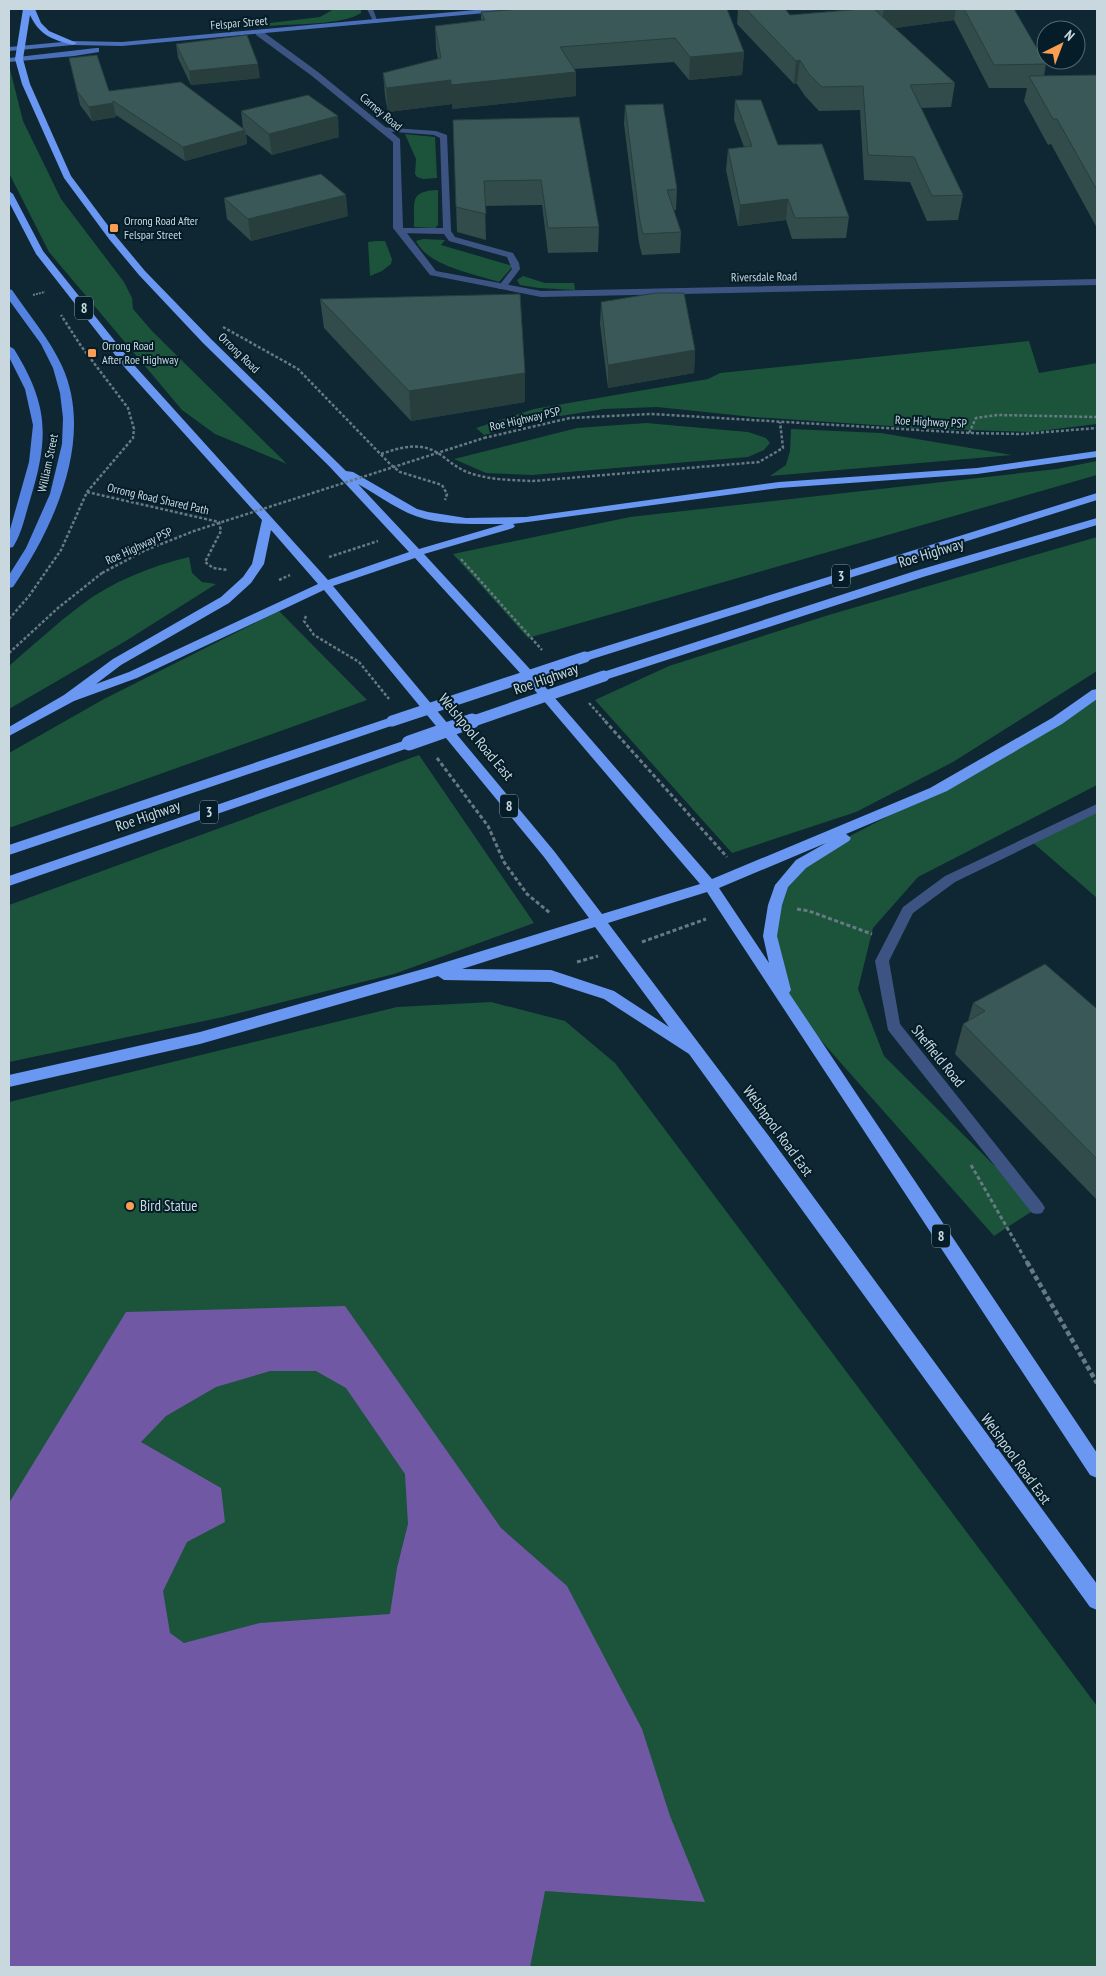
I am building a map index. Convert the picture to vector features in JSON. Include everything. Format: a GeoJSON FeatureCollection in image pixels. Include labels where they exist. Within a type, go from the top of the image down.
{"type":"FeatureCollection","features":[{"type":"Feature","properties":{"kind":"highway"},"geometry":{"type":"LineString","coordinates":[[29,9],[42,30],[54,39],[73,43]]}},
{"type":"Feature","properties":{"kind":"highway","name":"Orrong Road"},"geometry":{"type":"LineString","coordinates":[[29,9],[16,56],[26,84],[39,117],[67,176],[112,237],[142,273],[207,341],[333,464],[401,535],[524,670],[710,886]]}},
{"type":"Feature","properties":{"kind":"highway","name":"8"},"geometry":{"type":"LineString","coordinates":[[9,194],[39,252],[130,367],[325,585]]}},
{"type":"Feature","properties":{"kind":"highway"},"geometry":{"type":"LineString","coordinates":[[333,464],[413,511],[466,521],[526,520],[779,485],[977,471],[1097,454]]}},
{"type":"Feature","properties":{"kind":"highway","name":"Roe Highway"},"geometry":{"type":"LineString","coordinates":[[9,850],[585,657],[1097,496]]}},
{"type":"Feature","properties":{"kind":"highway"},"geometry":{"type":"LineString","coordinates":[[9,732],[68,698],[117,662],[224,600],[251,575],[258,564],[268,520]]}},
{"type":"Feature","properties":{"kind":"highway"},"geometry":{"type":"LineString","coordinates":[[68,698],[133,675],[325,585],[417,553],[526,520]]}},
{"type":"Feature","properties":{"kind":"highway","name":"Roe Highway"},"geometry":{"type":"LineString","coordinates":[[9,882],[604,676],[918,574],[1097,521]]}},
{"type":"Feature","properties":{"kind":"highway","name":"Welshpool Road East"},"geometry":{"type":"LineString","coordinates":[[325,585],[548,854],[599,921],[1097,1600]]}},
{"type":"Feature","properties":{"kind":"highway"},"geometry":{"type":"LineString","coordinates":[[786,1001],[770,936],[774,905],[782,885],[801,864],[826,848],[942,788],[1056,721],[1097,693]]}},
{"type":"Feature","properties":{"kind":"highway"},"geometry":{"type":"LineString","coordinates":[[9,1081],[200,1038],[430,973],[599,921],[710,886],[942,788]]}},
{"type":"Feature","properties":{"kind":"highway","name":"8"},"geometry":{"type":"LineString","coordinates":[[710,886],[1097,1469]]}},
{"type":"Feature","properties":{"kind":"highway"},"geometry":{"type":"LineString","coordinates":[[430,973],[552,976],[608,995],[699,1055]]}},
{"type":"Feature","properties":{"kind":"main road","name":"William Street"},"geometry":{"type":"LineString","coordinates":[[9,292],[47,344],[59,371],[67,399],[70,421],[68,443],[57,494],[35,543],[9,584]]}},
{"type":"Feature","properties":{"kind":"main road","name":"William Street"},"geometry":{"type":"LineString","coordinates":[[9,349],[28,380],[37,407],[38,449],[34,472],[9,545]]}},
{"type":"Feature","properties":{"kind":"street","name":"Felspar Street"},"geometry":{"type":"LineString","coordinates":[[16,56],[73,43],[122,44],[507,9]]}},
{"type":"Feature","properties":{"kind":"street","name":"Carney Road"},"geometry":{"type":"LineString","coordinates":[[259,33],[315,74],[397,141],[398,228],[400,231]]}},
{"type":"Feature","properties":{"kind":"street","name":"Felspar Street"},"geometry":{"type":"LineString","coordinates":[[9,49],[16,56],[74,54],[122,44]]}},
{"type":"Feature","properties":{"kind":"street","name":"Riversdale Road"},"geometry":{"type":"LineString","coordinates":[[400,231],[433,273],[541,294],[1097,282]]}},
{"type":"Feature","properties":{"kind":"lane"},"geometry":{"type":"LineString","coordinates":[[370,9],[376,22]]}},
{"type":"Feature","properties":{"kind":"lane"},"geometry":{"type":"LineString","coordinates":[[382,129],[436,134],[444,137],[447,231],[452,239],[512,257],[516,269],[502,287]]}},
{"type":"Feature","properties":{"kind":"lane"},"geometry":{"type":"LineString","coordinates":[[400,231],[447,231]]}},
{"type":"Feature","properties":{"kind":"lane","name":"Sheffield Road"},"geometry":{"type":"LineString","coordinates":[[1036,1208],[893,1026],[882,961],[908,910],[950,879],[1097,808]]}},
{"type":"Feature","properties":{"kind":"path"},"geometry":{"type":"LineString","coordinates":[[45,292],[50,299]]}},
{"type":"Feature","properties":{"kind":"path","name":"Orrong Road Shared Path"},"geometry":{"type":"LineString","coordinates":[[60,314],[80,346],[128,408],[134,429],[133,438],[87,492],[219,522],[221,531],[206,562],[213,568],[279,580]]}},
{"type":"Feature","properties":{"kind":"path"},"geometry":{"type":"LineString","coordinates":[[221,325],[298,369],[400,472],[444,486],[447,494],[440,517]]}},
{"type":"Feature","properties":{"kind":"path","name":"Roe Highway PSP"},"geometry":{"type":"LineString","coordinates":[[9,653],[58,608],[102,573],[146,550],[194,531],[484,438],[570,418],[652,414],[969,433],[1022,434],[1097,428]]}},
{"type":"Feature","properties":{"kind":"path"},"geometry":{"type":"LineString","coordinates":[[969,433],[976,418],[990,416],[1097,417]]}},
{"type":"Feature","properties":{"kind":"path"},"geometry":{"type":"LineString","coordinates":[[381,454],[409,446],[423,446],[457,467],[479,476],[502,480],[543,480],[759,462],[784,448],[780,422]]}},
{"type":"Feature","properties":{"kind":"path"},"geometry":{"type":"LineString","coordinates":[[390,700],[358,661],[324,643],[307,629],[304,621],[307,612],[279,580],[326,558],[401,535]]}},
{"type":"Feature","properties":{"kind":"path"},"geometry":{"type":"LineString","coordinates":[[447,544],[547,655]]}},
{"type":"Feature","properties":{"kind":"path"},"geometry":{"type":"LineString","coordinates":[[587,700],[741,873]]}},
{"type":"Feature","properties":{"kind":"path"},"geometry":{"type":"LineString","coordinates":[[432,753],[488,826],[504,862],[527,894],[548,910],[557,934],[574,963],[619,950],[727,911]]}},
{"type":"Feature","properties":{"kind":"green space"},"geometry":{"type":"Polygon","coordinates":[[[334,9],[361,9],[361,13],[343,20],[330,22],[268,26],[270,23],[320,17],[334,9]]]}},
{"type":"Feature","properties":{"kind":"green space"},"geometry":{"type":"Polygon","coordinates":[[[9,65],[23,121],[61,199],[124,282],[132,298],[133,309],[152,331],[287,464],[215,434],[182,410],[49,252],[9,173],[9,65]]]}},
{"type":"Feature","properties":{"kind":"green space"},"geometry":{"type":"Polygon","coordinates":[[[405,134],[435,137],[437,178],[423,179],[417,177],[415,174],[416,159],[405,134]]]}},
{"type":"Feature","properties":{"kind":"green space"},"geometry":{"type":"Polygon","coordinates":[[[438,190],[438,225],[435,228],[414,227],[414,205],[417,196],[428,191],[438,190]]]}},
{"type":"Feature","properties":{"kind":"green space"},"geometry":{"type":"Polygon","coordinates":[[[423,239],[445,240],[441,245],[513,266],[499,282],[465,272],[441,263],[422,250],[416,241],[423,239]]]}},
{"type":"Feature","properties":{"kind":"green space"},"geometry":{"type":"Polygon","coordinates":[[[385,241],[392,259],[391,264],[382,271],[370,276],[368,242],[385,241]]]}},
{"type":"Feature","properties":{"kind":"green space"},"geometry":{"type":"Polygon","coordinates":[[[523,276],[545,283],[574,283],[575,290],[520,285],[517,280],[523,276]]]}},
{"type":"Feature","properties":{"kind":"green space"},"geometry":{"type":"Polygon","coordinates":[[[1029,341],[1039,373],[1097,363],[1097,424],[1031,432],[935,429],[753,417],[657,407],[604,409],[548,418],[484,435],[476,428],[534,409],[708,379],[720,373],[1029,341]]]}},
{"type":"Feature","properties":{"kind":"green space"},"geometry":{"type":"Polygon","coordinates":[[[646,423],[748,432],[766,438],[770,443],[764,450],[748,457],[532,475],[486,473],[454,459],[577,428],[646,423]]]}},
{"type":"Feature","properties":{"kind":"green space"},"geometry":{"type":"Polygon","coordinates":[[[791,429],[881,433],[1012,455],[770,476],[786,465],[790,451],[791,429]]]}},
{"type":"Feature","properties":{"kind":"green space"},"geometry":{"type":"Polygon","coordinates":[[[1097,461],[1097,475],[528,638],[453,554],[630,517],[1057,469],[1097,461]]]}},
{"type":"Feature","properties":{"kind":"green space"},"geometry":{"type":"Polygon","coordinates":[[[1097,537],[1097,671],[953,762],[856,812],[732,853],[595,700],[669,666],[832,614],[1097,537]]]}},
{"type":"Feature","properties":{"kind":"green space"},"geometry":{"type":"Polygon","coordinates":[[[189,557],[192,573],[202,582],[216,584],[124,642],[9,709],[9,666],[53,628],[92,597],[118,582],[160,565],[189,557]]]}},
{"type":"Feature","properties":{"kind":"green space"},"geometry":{"type":"Polygon","coordinates":[[[279,611],[367,700],[9,828],[9,753],[104,699],[279,611]]]}},
{"type":"Feature","properties":{"kind":"green space"},"geometry":{"type":"Polygon","coordinates":[[[1097,693],[1097,785],[918,877],[873,928],[858,989],[884,1056],[1037,1208],[994,1236],[786,1001],[770,936],[782,885],[827,848],[942,788],[1057,721],[1097,693]]]}},
{"type":"Feature","properties":{"kind":"green space"},"geometry":{"type":"Polygon","coordinates":[[[419,755],[534,923],[394,974],[223,1017],[9,1062],[9,905],[419,755]]]}},
{"type":"Feature","properties":{"kind":"green space"},"geometry":{"type":"Polygon","coordinates":[[[1097,808],[1097,898],[1031,841],[1097,808]]]}},
{"type":"Feature","properties":{"kind":"green space"},"geometry":{"type":"Polygon","coordinates":[[[491,1002],[565,1021],[615,1063],[1097,1706],[1097,1967],[9,1967],[9,1102],[397,1007],[491,1002]]]}},
{"type":"Feature","properties":{"kind":"shaded area"},"geometry":{"type":"Polygon","coordinates":[[[345,1306],[501,1528],[567,1586],[642,1729],[670,1816],[705,1902],[545,1891],[530,1967],[9,1967],[9,1503],[126,1312],[345,1306]],[[270,1371],[216,1387],[166,1416],[141,1442],[221,1488],[225,1522],[187,1542],[163,1591],[170,1633],[184,1643],[260,1623],[390,1614],[397,1568],[408,1524],[405,1474],[346,1388],[316,1371],[270,1371]]]}},
{"type":"Feature","properties":{"kind":"building"},"geometry":{"type":"Polygon","coordinates":[[[521,9],[727,9],[744,52],[690,57],[675,38],[560,47],[576,72],[451,85],[451,80],[386,88],[383,73],[441,58],[435,26],[485,20],[481,12],[521,9]]]}},
{"type":"Feature","properties":{"kind":"building"},"geometry":{"type":"Polygon","coordinates":[[[746,9],[785,9],[790,15],[874,9],[955,83],[910,85],[963,195],[932,196],[914,157],[868,155],[863,86],[822,87],[808,73],[800,60],[796,61],[746,9]]]}},
{"type":"Feature","properties":{"kind":"building"},"geometry":{"type":"Polygon","coordinates":[[[964,9],[1014,9],[1036,47],[1036,64],[994,65],[964,9]]]}},
{"type":"Feature","properties":{"kind":"building"},"geometry":{"type":"Polygon","coordinates":[[[247,35],[258,64],[189,71],[176,44],[247,35]]]}},
{"type":"Feature","properties":{"kind":"building"},"geometry":{"type":"Polygon","coordinates":[[[97,55],[109,91],[181,82],[245,130],[183,147],[113,101],[113,103],[89,107],[77,91],[69,58],[97,55]]]}},
{"type":"Feature","properties":{"kind":"building"},"geometry":{"type":"Polygon","coordinates":[[[1097,75],[1097,190],[1057,119],[1053,119],[1029,76],[1097,75]]]}},
{"type":"Feature","properties":{"kind":"building"},"geometry":{"type":"Polygon","coordinates":[[[308,95],[338,116],[269,134],[241,111],[308,95]]]}},
{"type":"Feature","properties":{"kind":"building"},"geometry":{"type":"Polygon","coordinates":[[[735,100],[761,100],[778,145],[822,144],[849,217],[795,218],[788,199],[740,205],[728,149],[752,146],[735,100]]]}},
{"type":"Feature","properties":{"kind":"building"},"geometry":{"type":"Polygon","coordinates":[[[663,104],[677,189],[667,190],[681,232],[643,234],[625,105],[663,104]]]}},
{"type":"Feature","properties":{"kind":"building"},"geometry":{"type":"Polygon","coordinates":[[[579,117],[599,227],[548,228],[541,180],[484,181],[486,214],[456,207],[453,120],[579,117]]]}},
{"type":"Feature","properties":{"kind":"building"},"geometry":{"type":"Polygon","coordinates":[[[321,174],[346,195],[248,219],[224,198],[321,174]]]}},
{"type":"Feature","properties":{"kind":"building"},"geometry":{"type":"Polygon","coordinates":[[[656,293],[684,293],[695,350],[608,365],[601,302],[656,293]]]}},
{"type":"Feature","properties":{"kind":"building"},"geometry":{"type":"Polygon","coordinates":[[[520,294],[525,373],[409,391],[320,299],[520,294]]]}},
{"type":"Feature","properties":{"kind":"building"},"geometry":{"type":"Polygon","coordinates":[[[1045,964],[1097,1009],[1097,1159],[963,1024],[985,1011],[973,1003],[1045,964]]]}},
{"type":"Feature","properties":{"kind":"place","name":"Orrong Road After Felspar Street"},"geometry":{"type":"Point","coordinates":[114,228]}},
{"type":"Feature","properties":{"kind":"place","name":"Orrong Road After Roe Highway"},"geometry":{"type":"Point","coordinates":[92,353]}},
{"type":"Feature","properties":{"kind":"place","name":"Bird Statue"},"geometry":{"type":"Point","coordinates":[130,1206]}}]}
